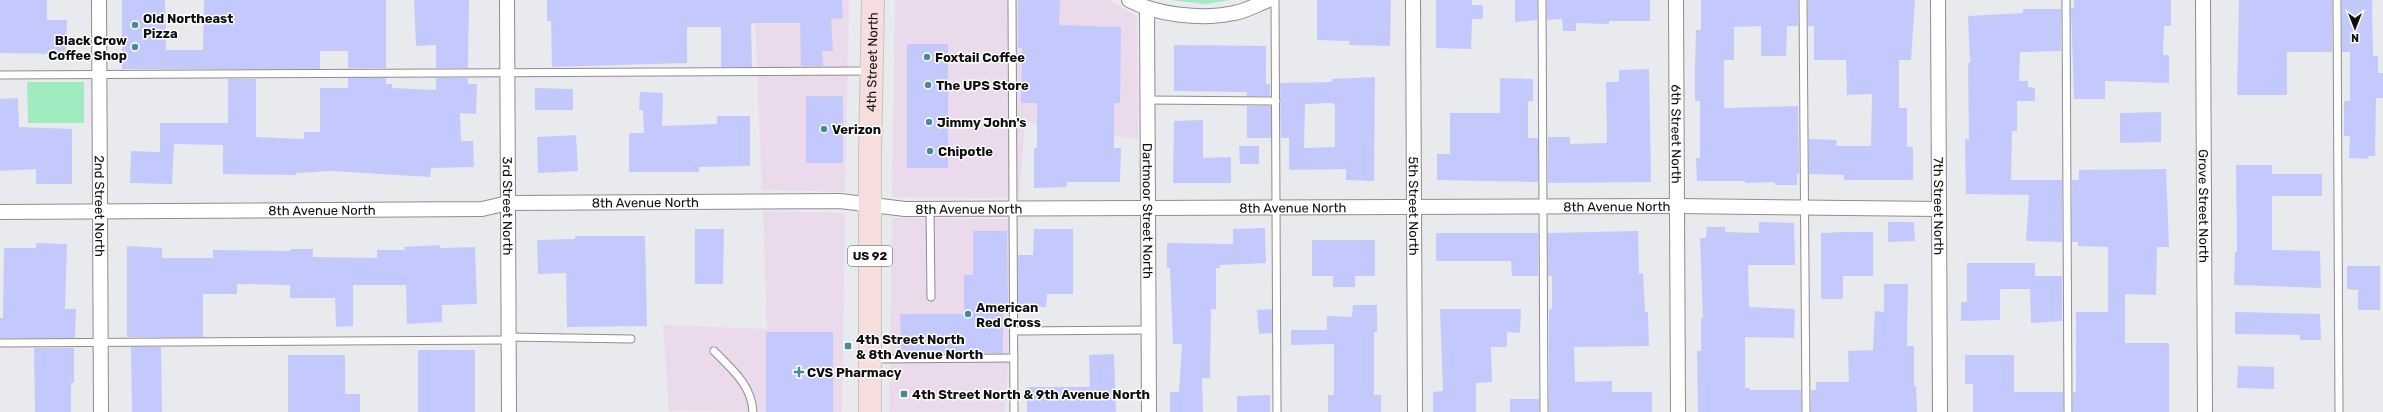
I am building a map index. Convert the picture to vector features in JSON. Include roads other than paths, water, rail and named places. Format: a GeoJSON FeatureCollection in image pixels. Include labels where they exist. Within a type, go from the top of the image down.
{"type":"FeatureCollection","features":[{"type":"Feature","properties":{"kind":"main road","name":"4th Street North"},"geometry":{"type":"LineString","coordinates":[[870,412],[870,206],[873,0]]}},
{"type":"Feature","properties":{"kind":"street","name":"2nd Street North"},"geometry":{"type":"LineString","coordinates":[[99,0],[101,412]]}},
{"type":"Feature","properties":{"kind":"street","name":"3rd Street North"},"geometry":{"type":"LineString","coordinates":[[507,0],[509,412]]}},
{"type":"Feature","properties":{"kind":"street"},"geometry":{"type":"LineString","coordinates":[[1129,0],[1146,9],[1184,16],[1234,13],[1269,0]]}},
{"type":"Feature","properties":{"kind":"street","name":"5th Street North"},"geometry":{"type":"LineString","coordinates":[[1413,0],[1415,412]]}},
{"type":"Feature","properties":{"kind":"street","name":"6th Street North"},"geometry":{"type":"LineString","coordinates":[[1676,0],[1678,412]]}},
{"type":"Feature","properties":{"kind":"street","name":"7th Street North"},"geometry":{"type":"LineString","coordinates":[[1938,0],[1940,412]]}},
{"type":"Feature","properties":{"kind":"street","name":"Grove Street North"},"geometry":{"type":"LineString","coordinates":[[2203,0],[2205,412]]}},
{"type":"Feature","properties":{"kind":"street","name":"Dartmoor Street North"},"geometry":{"type":"LineString","coordinates":[[1146,9],[1149,412]]}},
{"type":"Feature","properties":{"kind":"street","name":"8th Avenue North"},"geometry":{"type":"LineString","coordinates":[[0,212],[482,209],[508,203],[840,201],[870,206],[930,209],[1677,206],[1939,208]]}},
{"type":"Feature","properties":{"kind":"lane"},"geometry":{"type":"LineString","coordinates":[[1012,0],[1014,412]]}},
{"type":"Feature","properties":{"kind":"lane"},"geometry":{"type":"LineString","coordinates":[[1275,0],[1277,412]]}},
{"type":"Feature","properties":{"kind":"lane"},"geometry":{"type":"LineString","coordinates":[[1542,0],[1544,412]]}},
{"type":"Feature","properties":{"kind":"lane"},"geometry":{"type":"LineString","coordinates":[[1804,0],[1806,412]]}},
{"type":"Feature","properties":{"kind":"lane"},"geometry":{"type":"LineString","coordinates":[[2066,0],[2068,412]]}},
{"type":"Feature","properties":{"kind":"lane"},"geometry":{"type":"LineString","coordinates":[[2337,0],[2339,412]]}},
{"type":"Feature","properties":{"kind":"lane"},"geometry":{"type":"LineString","coordinates":[[0,75],[872,71]]}},
{"type":"Feature","properties":{"kind":"lane"},"geometry":{"type":"LineString","coordinates":[[1147,100],[1276,101]]}},
{"type":"Feature","properties":{"kind":"lane"},"geometry":{"type":"LineString","coordinates":[[930,209],[931,297]]}},
{"type":"Feature","properties":{"kind":"lane"},"geometry":{"type":"LineString","coordinates":[[1014,331],[1148,330]]}},
{"type":"Feature","properties":{"kind":"lane"},"geometry":{"type":"LineString","coordinates":[[0,343],[508,338],[631,339]]}},
{"type":"Feature","properties":{"kind":"lane"},"geometry":{"type":"LineString","coordinates":[[714,351],[738,374],[752,400],[752,412]]}},
{"type":"Feature","properties":{"kind":"lane"},"geometry":{"type":"LineString","coordinates":[[870,359],[1014,358]]}},
{"type":"Feature","properties":{"kind":"place","name":"Old Northeast Pizza"},"geometry":{"type":"Point","coordinates":[135,25]}},
{"type":"Feature","properties":{"kind":"place","name":"Black Crow Coffee Shop"},"geometry":{"type":"Point","coordinates":[135,47]}},
{"type":"Feature","properties":{"kind":"place","name":"Foxtail Coffee"},"geometry":{"type":"Point","coordinates":[927,57]}},
{"type":"Feature","properties":{"kind":"place","name":"The UPS Store"},"geometry":{"type":"Point","coordinates":[928,85]}},
{"type":"Feature","properties":{"kind":"place","name":"Jimmy John's"},"geometry":{"type":"Point","coordinates":[929,122]}},
{"type":"Feature","properties":{"kind":"place","name":"Verizon"},"geometry":{"type":"Point","coordinates":[824,129]}},
{"type":"Feature","properties":{"kind":"place","name":"Chipotle"},"geometry":{"type":"Point","coordinates":[930,151]}},
{"type":"Feature","properties":{"kind":"place","name":"American Red Cross"},"geometry":{"type":"Point","coordinates":[968,314]}},
{"type":"Feature","properties":{"kind":"place","name":"4th Street North & 8th Avenue North"},"geometry":{"type":"Point","coordinates":[848,346]}},
{"type":"Feature","properties":{"kind":"place","name":"CVS Pharmacy"},"geometry":{"type":"Point","coordinates":[799,372]}},
{"type":"Feature","properties":{"kind":"place","name":"4th Street North & 9th Avenue North"},"geometry":{"type":"Point","coordinates":[904,394]}}]}
